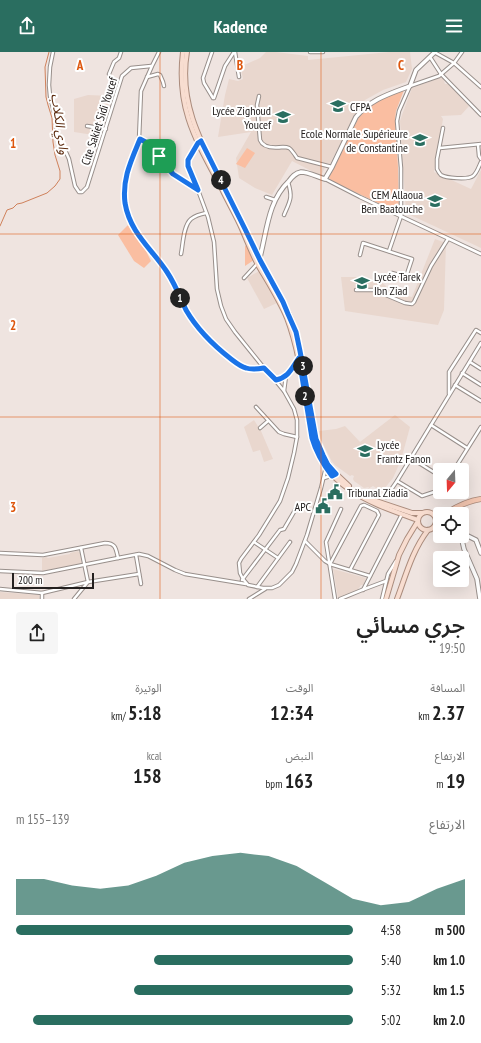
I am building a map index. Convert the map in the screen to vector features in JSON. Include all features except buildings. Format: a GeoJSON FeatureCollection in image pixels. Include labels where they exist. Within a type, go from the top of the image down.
{"type":"FeatureCollection","features":[{"type":"Feature","properties":{"kind":"highway"},"geometry":{"type":"LineString","coordinates":[[456,507],[481,498]]}},
{"type":"Feature","properties":{"kind":"main road"},"geometry":{"type":"LineString","coordinates":[[183,52],[181,74],[185,108],[190,125],[245,229],[259,262],[283,302],[296,332],[316,439],[327,466],[340,483],[354,493],[372,503],[418,520]]}},
{"type":"Feature","properties":{"kind":"main road"},"geometry":{"type":"LineString","coordinates":[[187,52],[185,73],[187,98],[199,142]]}},
{"type":"Feature","properties":{"kind":"main road"},"geometry":{"type":"LineString","coordinates":[[259,262],[275,200],[282,187],[300,172],[324,179],[332,167],[356,117],[372,102],[410,86],[416,70],[435,52]]}},
{"type":"Feature","properties":{"kind":"main road"},"geometry":{"type":"LineString","coordinates":[[334,475],[367,498],[412,513],[431,512],[433,514]]}},
{"type":"Feature","properties":{"kind":"main road"},"geometry":{"type":"LineString","coordinates":[[386,599],[399,555],[422,513]]}},
{"type":"Feature","properties":{"kind":"main road"},"geometry":{"type":"LineString","coordinates":[[418,520],[418,525],[424,530],[428,530]]}},
{"type":"Feature","properties":{"kind":"main road"},"geometry":{"type":"LineString","coordinates":[[397,599],[419,543],[428,530],[433,528]]}},
{"type":"Feature","properties":{"kind":"main road"},"geometry":{"type":"LineString","coordinates":[[469,536],[481,542]]}},
{"type":"Feature","properties":{"kind":"main road"},"geometry":{"type":"LineString","coordinates":[[476,540],[481,553]]}},
{"type":"Feature","properties":{"kind":"main road"},"geometry":{"type":"LineString","coordinates":[[463,543],[477,579],[480,599]]}},
{"type":"Feature","properties":{"kind":"street","name":"Cite Sakiet Sidi Youcef"},"geometry":{"type":"LineString","coordinates":[[53,52],[49,85],[57,135],[69,159],[73,179],[78,191],[80,192],[87,187],[90,180],[122,76],[132,68],[152,66]]}},
{"type":"Feature","properties":{"kind":"street"},"geometry":{"type":"LineString","coordinates":[[109,74],[114,62],[119,58],[121,52]]}},
{"type":"Feature","properties":{"kind":"street"},"geometry":{"type":"LineString","coordinates":[[159,52],[141,91],[140,139],[128,167],[124,184],[125,204],[132,225],[146,246],[167,271],[187,311],[195,324],[206,337],[236,363],[245,368],[254,370],[264,368]]}},
{"type":"Feature","properties":{"kind":"street"},"geometry":{"type":"LineString","coordinates":[[212,52],[203,78],[204,84],[214,98],[225,66],[234,52]]}},
{"type":"Feature","properties":{"kind":"street"},"geometry":{"type":"LineString","coordinates":[[234,52],[239,77]]}},
{"type":"Feature","properties":{"kind":"street"},"geometry":{"type":"LineString","coordinates":[[310,52],[323,52]]}},
{"type":"Feature","properties":{"kind":"street"},"geometry":{"type":"LineString","coordinates":[[435,52],[454,63],[481,87]]}},
{"type":"Feature","properties":{"kind":"street"},"geometry":{"type":"LineString","coordinates":[[389,251],[401,216],[401,168],[397,121],[399,112],[410,86],[441,74],[454,63],[462,52]]}},
{"type":"Feature","properties":{"kind":"street"},"geometry":{"type":"LineString","coordinates":[[430,57],[441,74],[481,115]]}},
{"type":"Feature","properties":{"kind":"street"},"geometry":{"type":"LineString","coordinates":[[147,78],[158,74],[160,75],[164,86]]}},
{"type":"Feature","properties":{"kind":"street"},"geometry":{"type":"LineString","coordinates":[[259,96],[257,105],[260,140],[262,144],[281,148],[287,147],[291,149],[297,158],[332,167]]}},
{"type":"Feature","properties":{"kind":"street"},"geometry":{"type":"LineString","coordinates":[[87,126],[106,129]]}},
{"type":"Feature","properties":{"kind":"street"},"geometry":{"type":"LineString","coordinates":[[440,148],[480,144],[478,153],[481,160],[474,176],[466,178],[447,177],[442,175],[437,170],[437,160],[443,128]]}},
{"type":"Feature","properties":{"kind":"street"},"geometry":{"type":"LineString","coordinates":[[140,139],[153,146],[173,174],[198,190]]}},
{"type":"Feature","properties":{"kind":"street"},"geometry":{"type":"LineString","coordinates":[[199,142],[189,157],[188,166],[206,213],[214,242],[217,289],[221,306],[226,319],[235,332],[284,391],[294,409],[297,420],[297,437],[288,478],[280,501],[239,564],[240,573],[243,579],[248,584],[257,587]]}},
{"type":"Feature","properties":{"kind":"street"},"geometry":{"type":"LineString","coordinates":[[159,156],[160,148]]}},
{"type":"Feature","properties":{"kind":"street"},"geometry":{"type":"LineString","coordinates":[[324,179],[481,254]]}},
{"type":"Feature","properties":{"kind":"street"},"geometry":{"type":"LineString","coordinates":[[284,215],[291,196],[288,182]]}},
{"type":"Feature","properties":{"kind":"street"},"geometry":{"type":"LineString","coordinates":[[266,197],[275,200]]}},
{"type":"Feature","properties":{"kind":"street"},"geometry":{"type":"LineString","coordinates":[[181,254],[184,235],[188,223],[192,218],[206,213]]}},
{"type":"Feature","properties":{"kind":"street"},"geometry":{"type":"LineString","coordinates":[[356,290],[374,290],[405,303],[412,304],[435,258],[448,239]]}},
{"type":"Feature","properties":{"kind":"street"},"geometry":{"type":"LineString","coordinates":[[360,255],[363,243],[412,258],[406,277],[392,273]]}},
{"type":"Feature","properties":{"kind":"street"},"geometry":{"type":"LineString","coordinates":[[244,278],[259,262]]}},
{"type":"Feature","properties":{"kind":"street"},"geometry":{"type":"LineString","coordinates":[[449,394],[449,372],[476,330],[481,333]]}},
{"type":"Feature","properties":{"kind":"street"},"geometry":{"type":"LineString","coordinates":[[386,497],[412,458],[449,394],[481,343]]}},
{"type":"Feature","properties":{"kind":"street"},"geometry":{"type":"LineString","coordinates":[[276,380],[286,376],[300,358]]}},
{"type":"Feature","properties":{"kind":"street"},"geometry":{"type":"LineString","coordinates":[[470,362],[481,369]]}},
{"type":"Feature","properties":{"kind":"street"},"geometry":{"type":"LineString","coordinates":[[462,373],[481,385]]}},
{"type":"Feature","properties":{"kind":"street"},"geometry":{"type":"LineString","coordinates":[[284,391],[286,376]]}},
{"type":"Feature","properties":{"kind":"street"},"geometry":{"type":"LineString","coordinates":[[455,385],[481,401]]}},
{"type":"Feature","properties":{"kind":"street"},"geometry":{"type":"LineString","coordinates":[[256,407],[279,432],[297,437]]}},
{"type":"Feature","properties":{"kind":"street"},"geometry":{"type":"LineString","coordinates":[[260,428],[268,421]]}},
{"type":"Feature","properties":{"kind":"street"},"geometry":{"type":"LineString","coordinates":[[431,425],[467,448]]}},
{"type":"Feature","properties":{"kind":"street"},"geometry":{"type":"LineString","coordinates":[[458,463],[481,427]]}},
{"type":"Feature","properties":{"kind":"street"},"geometry":{"type":"LineString","coordinates":[[412,458],[433,472]]}},
{"type":"Feature","properties":{"kind":"street"},"geometry":{"type":"LineString","coordinates":[[0,571],[43,573],[136,555],[148,556],[185,574],[240,582],[257,587],[272,588],[279,585],[292,572],[296,564],[305,541],[327,466]]}},
{"type":"Feature","properties":{"kind":"street"},"geometry":{"type":"LineString","coordinates":[[323,478],[334,475]]}},
{"type":"Feature","properties":{"kind":"street"},"geometry":{"type":"LineString","coordinates":[[397,481],[422,496],[433,492]]}},
{"type":"Feature","properties":{"kind":"street"},"geometry":{"type":"LineString","coordinates":[[370,508],[372,503]]}},
{"type":"Feature","properties":{"kind":"street"},"geometry":{"type":"LineString","coordinates":[[240,582],[280,530],[284,529],[298,505]]}},
{"type":"Feature","properties":{"kind":"street"},"geometry":{"type":"LineString","coordinates":[[330,564],[362,506],[364,505],[378,511],[379,515],[350,570]]}},
{"type":"Feature","properties":{"kind":"street"},"geometry":{"type":"LineString","coordinates":[[335,599],[326,542],[341,509]]}},
{"type":"Feature","properties":{"kind":"street"},"geometry":{"type":"LineString","coordinates":[[363,590],[402,514]]}},
{"type":"Feature","properties":{"kind":"street"},"geometry":{"type":"LineString","coordinates":[[305,541],[330,564],[370,576]]}},
{"type":"Feature","properties":{"kind":"street"},"geometry":{"type":"LineString","coordinates":[[254,542],[278,558]]}},
{"type":"Feature","properties":{"kind":"street"},"geometry":{"type":"LineString","coordinates":[[257,587],[290,542]]}},
{"type":"Feature","properties":{"kind":"street"},"geometry":{"type":"LineString","coordinates":[[0,553],[42,555],[110,543],[116,548],[118,558]]}},
{"type":"Feature","properties":{"kind":"street"},"geometry":{"type":"LineString","coordinates":[[74,599],[88,582],[81,548]]}},
{"type":"Feature","properties":{"kind":"street"},"geometry":{"type":"LineString","coordinates":[[136,555],[140,584]]}},
{"type":"Feature","properties":{"kind":"street"},"geometry":{"type":"LineString","coordinates":[[382,599],[388,574],[399,555]]}},
{"type":"Feature","properties":{"kind":"street"},"geometry":{"type":"LineString","coordinates":[[0,589],[42,593],[88,582],[139,574]]}},
{"type":"Feature","properties":{"kind":"street"},"geometry":{"type":"LineString","coordinates":[[340,599],[386,582]]}},
{"type":"Feature","properties":{"kind":"street"},"geometry":{"type":"LineString","coordinates":[[249,599],[266,588]]}},
{"type":"Feature","properties":{"kind":"street"},"geometry":{"type":"LineString","coordinates":[[42,593],[42,599]]}},
{"type":"Feature","properties":{"kind":"shaded area"},"geometry":{"type":"Polygon","coordinates":[[[266,52],[308,56],[308,60],[389,52],[410,52],[412,69],[406,82],[383,90],[365,100],[356,112],[330,164],[327,163],[321,176],[292,161],[272,195],[255,188],[239,178],[236,158],[251,132],[218,137],[229,79],[238,81],[243,79],[241,69],[242,66],[260,58],[266,52]]]}},
{"type":"Feature","properties":{"kind":"shaded area"},"geometry":{"type":"Polygon","coordinates":[[[443,78],[445,84],[448,84],[469,106],[461,115],[441,116],[443,119],[434,172],[471,189],[481,170],[481,248],[406,213],[400,121],[412,88],[443,78]]]}},
{"type":"Feature","properties":{"kind":"shaded area"},"geometry":{"type":"Polygon","coordinates":[[[404,90],[396,111],[395,120],[399,213],[330,180],[329,177],[359,117],[372,105],[384,98],[404,90]]]}},
{"type":"Feature","properties":{"kind":"shaded area"},"geometry":{"type":"Polygon","coordinates":[[[88,95],[111,96],[100,136],[74,132],[74,99],[88,95]]]}},
{"type":"Feature","properties":{"kind":"shaded area"},"geometry":{"type":"Polygon","coordinates":[[[247,148],[255,153],[245,168],[236,164],[247,148]]]}},
{"type":"Feature","properties":{"kind":"shaded area"},"geometry":{"type":"Polygon","coordinates":[[[128,225],[151,261],[144,268],[134,261],[118,235],[128,225]]]}},
{"type":"Feature","properties":{"kind":"shaded area","name":"Lycée Tarek Ibn Ziad"},"geometry":{"type":"Polygon","coordinates":[[[435,239],[446,243],[444,310],[438,325],[345,311],[341,277],[355,277],[380,281],[386,286],[386,288],[399,290],[403,295],[412,297],[435,239]]]}},
{"type":"Feature","properties":{"kind":"shaded area"},"geometry":{"type":"Polygon","coordinates":[[[247,245],[254,260],[245,266],[245,246],[247,245]]]}},
{"type":"Feature","properties":{"kind":"shaded area"},"geometry":{"type":"Polygon","coordinates":[[[261,270],[279,302],[264,309],[247,278],[261,270]]]}},
{"type":"Feature","properties":{"kind":"shaded area","name":"Lycée Frantz Fanon"},"geometry":{"type":"Polygon","coordinates":[[[395,415],[410,427],[401,460],[393,478],[379,495],[377,493],[379,490],[373,486],[368,489],[369,487],[364,488],[354,481],[354,476],[350,476],[335,465],[321,440],[319,431],[336,429],[345,426],[360,442],[395,415]]]}},
{"type":"Feature","properties":{"kind":"shaded area"},"geometry":{"type":"Polygon","coordinates":[[[254,420],[261,431],[273,459],[264,462],[260,450],[253,452],[244,427],[254,420]]]}},
{"type":"Feature","properties":{"kind":"shaded area"},"geometry":{"type":"Polygon","coordinates":[[[78,551],[80,553],[82,564],[42,571],[42,558],[70,554],[78,551]]]}},
{"type":"Feature","properties":{"kind":"shaded area"},"geometry":{"type":"Polygon","coordinates":[[[333,569],[366,578],[363,585],[361,585],[357,591],[338,598],[333,569]]]}},
{"type":"Feature","properties":{"kind":"shaded area"},"geometry":{"type":"Polygon","coordinates":[[[0,592],[39,595],[40,599],[0,599],[0,592]]]}},
{"type":"Feature","properties":{"kind":"waterway","name":"وادي الكلاب"},"geometry":{"type":"LineString","coordinates":[[0,226],[7,210],[13,208],[17,204],[47,193],[60,179],[60,171],[53,142],[52,118],[46,97],[45,67],[49,52]]}},
{"type":"Feature","properties":{"kind":"place","name":"CFPA"},"geometry":{"type":"Point","coordinates":[338,106]}},
{"type":"Feature","properties":{"kind":"place","name":"Lycée Zighoud Youcef"},"geometry":{"type":"Point","coordinates":[283,117]}},
{"type":"Feature","properties":{"kind":"place","name":"Ecole Normale Supérieure de Constantine"},"geometry":{"type":"Point","coordinates":[420,140]}},
{"type":"Feature","properties":{"kind":"place","name":"CEM Allaoua Ben Baatouche"},"geometry":{"type":"Point","coordinates":[435,201]}},
{"type":"Feature","properties":{"kind":"place","name":"Lycée Tarek Ibn Ziad"},"geometry":{"type":"Point","coordinates":[362,283]}},
{"type":"Feature","properties":{"kind":"place","name":"Lycée Frantz Fanon"},"geometry":{"type":"Point","coordinates":[365,451]}},
{"type":"Feature","properties":{"kind":"place","name":"Tribunal Ziadia"},"geometry":{"type":"Point","coordinates":[335,492]}},
{"type":"Feature","properties":{"kind":"place","name":"APC"},"geometry":{"type":"Point","coordinates":[323,506]}},
{"type":"Feature","properties":{"kind":"route"},"geometry":{"type":"LineString","coordinates":[[140,139],[153,146],[159,156],[173,174],[198,190],[188,166],[188,160],[198,143],[201,141],[260,260],[283,302],[296,332],[305,373],[317,444],[328,465],[336,474],[332,476],[315,448],[312,438],[299,358],[286,376],[276,380],[264,368],[254,370],[245,368],[227,356],[206,337],[195,324],[167,271],[146,246],[132,225],[125,204],[124,184],[128,167],[140,139]]}}]}
